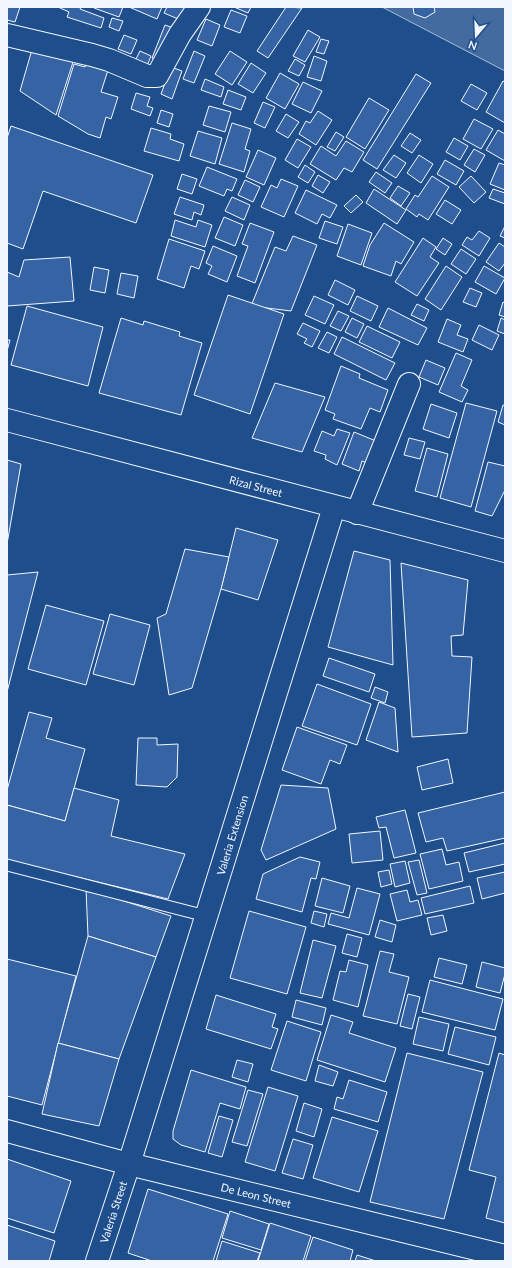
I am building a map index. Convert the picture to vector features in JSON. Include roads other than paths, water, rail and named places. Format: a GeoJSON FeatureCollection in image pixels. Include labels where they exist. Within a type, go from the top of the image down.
{"type":"FeatureCollection","features":[{"type":"Feature","properties":{"kind":"street"},"geometry":{"type":"LineString","coordinates":[[7,35],[92,55],[152,77],[157,76],[180,34],[199,7]]}},
{"type":"Feature","properties":{"kind":"street"},"geometry":{"type":"LineString","coordinates":[[357,513],[409,384]]}},
{"type":"Feature","properties":{"kind":"street","name":"Rizal Street"},"geometry":{"type":"LineString","coordinates":[[7,420],[505,551]]}},
{"type":"Feature","properties":{"kind":"street","name":"Valeria Extension"},"geometry":{"type":"LineString","coordinates":[[129,1164],[334,507]]}},
{"type":"Feature","properties":{"kind":"street","name":"De Leon Street"},"geometry":{"type":"LineString","coordinates":[[7,1131],[129,1164],[505,1256]]}},
{"type":"Feature","properties":{"kind":"street","name":"Valeria Street"},"geometry":{"type":"LineString","coordinates":[[97,1261],[129,1164]]}},
{"type":"Feature","properties":{"kind":"lane"},"geometry":{"type":"LineString","coordinates":[[7,865],[206,916]]}},
{"type":"Feature","properties":{"kind":"water"},"geometry":{"type":"Polygon","coordinates":[[[382,7],[505,7],[505,71],[382,7]]]}}]}
